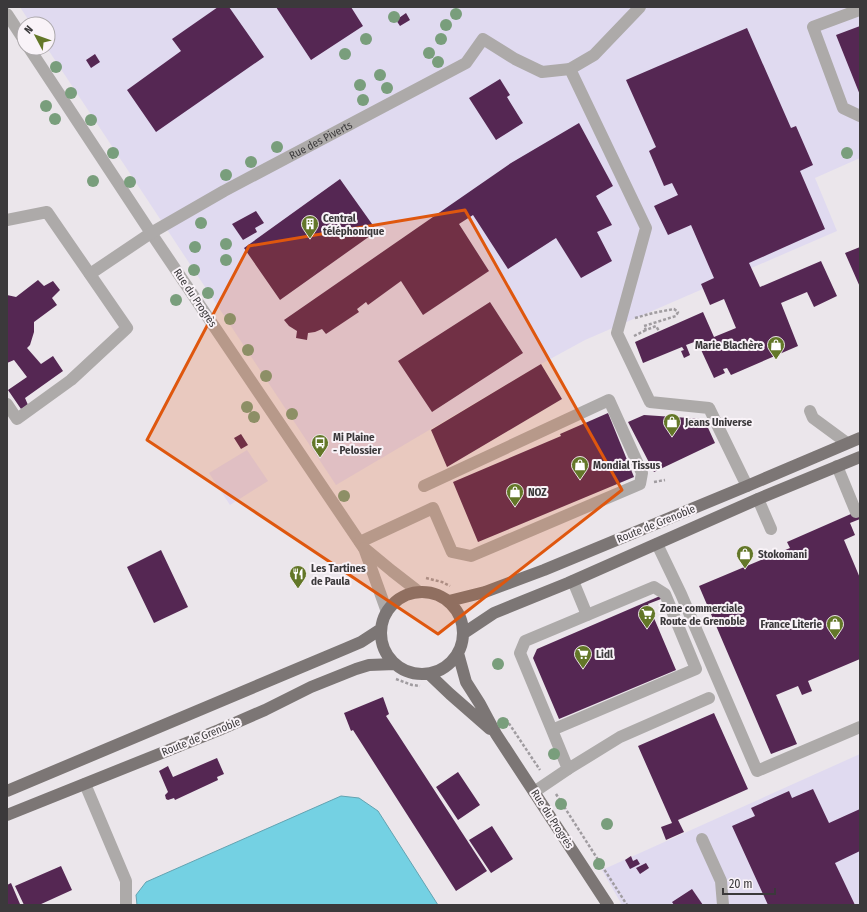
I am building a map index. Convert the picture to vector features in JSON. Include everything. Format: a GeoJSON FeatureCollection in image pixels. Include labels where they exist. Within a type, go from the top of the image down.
{"type":"FeatureCollection","features":[{"type":"Feature","properties":{"kind":"main road","name":"Route de Grenoble"},"geometry":{"type":"LineString","coordinates":[[449,601],[485,592],[544,570],[860,438]]}},
{"type":"Feature","properties":{"kind":"main road","name":"Route de Grenoble"},"geometry":{"type":"LineString","coordinates":[[464,633],[494,613],[573,581],[758,499],[860,457]]}},
{"type":"Feature","properties":{"kind":"main road"},"geometry":{"type":"LineString","coordinates":[[419,592],[435,594],[449,601],[457,610],[462,621],[464,633],[458,654],[441,670],[430,674],[417,674],[405,670],[395,664],[386,654],[382,642],[381,629],[387,612],[395,602],[406,595],[419,592]]}},
{"type":"Feature","properties":{"kind":"main road"},"geometry":{"type":"LineString","coordinates":[[7,791],[348,648],[361,642],[381,629]]}},
{"type":"Feature","properties":{"kind":"main road","name":"Rue du Progrès"},"geometry":{"type":"LineString","coordinates":[[458,654],[466,682],[496,734],[608,905]]}},
{"type":"Feature","properties":{"kind":"main road","name":"Route de Grenoble"},"geometry":{"type":"LineString","coordinates":[[7,816],[219,730],[265,710],[311,687],[356,669],[369,666],[395,664]]}},
{"type":"Feature","properties":{"kind":"main road","name":"Rue du Progrès"},"geometry":{"type":"LineString","coordinates":[[430,674],[450,694],[496,734]]}},
{"type":"Feature","properties":{"kind":"street"},"geometry":{"type":"LineString","coordinates":[[640,7],[594,55],[570,69],[646,228],[617,333],[650,402],[709,408],[747,486]]}},
{"type":"Feature","properties":{"kind":"street"},"geometry":{"type":"LineString","coordinates":[[860,9],[813,27],[843,108],[860,116]]}},
{"type":"Feature","properties":{"kind":"street"},"geometry":{"type":"LineString","coordinates":[[7,14],[16,28]]}},
{"type":"Feature","properties":{"kind":"street","name":"Rue des Piverts"},"geometry":{"type":"LineString","coordinates":[[90,274],[151,233],[224,191],[466,63],[483,39],[542,72],[570,69]]}},
{"type":"Feature","properties":{"kind":"street","name":"Rue du Progrès"},"geometry":{"type":"LineString","coordinates":[[34,56],[151,233],[362,544],[392,571],[419,592]]}},
{"type":"Feature","properties":{"kind":"street"},"geometry":{"type":"LineString","coordinates":[[7,220],[47,212],[127,328],[71,380],[17,419],[7,404]]}},
{"type":"Feature","properties":{"kind":"street"},"geometry":{"type":"LineString","coordinates":[[362,544],[433,508],[452,552],[472,556],[640,484],[642,473],[609,400],[424,486]]}},
{"type":"Feature","properties":{"kind":"street"},"geometry":{"type":"LineString","coordinates":[[810,411],[813,418],[847,443]]}},
{"type":"Feature","properties":{"kind":"street"},"geometry":{"type":"LineString","coordinates":[[837,466],[858,518]]}},
{"type":"Feature","properties":{"kind":"street"},"geometry":{"type":"LineString","coordinates":[[758,499],[771,529]]}},
{"type":"Feature","properties":{"kind":"street","name":"Rue du Progrès"},"geometry":{"type":"LineString","coordinates":[[362,544],[387,612]]}},
{"type":"Feature","properties":{"kind":"street"},"geometry":{"type":"LineString","coordinates":[[657,544],[681,594],[757,771],[860,727]]}},
{"type":"Feature","properties":{"kind":"street"},"geometry":{"type":"LineString","coordinates":[[573,581],[588,615]]}},
{"type":"Feature","properties":{"kind":"street"},"geometry":{"type":"LineString","coordinates":[[552,730],[696,668],[665,594],[654,587],[525,641],[520,653],[568,769]]}},
{"type":"Feature","properties":{"kind":"street"},"geometry":{"type":"LineString","coordinates":[[534,792],[568,769],[620,738],[708,698]]}},
{"type":"Feature","properties":{"kind":"street"},"geometry":{"type":"LineString","coordinates":[[85,784],[126,881],[126,905]]}},
{"type":"Feature","properties":{"kind":"street"},"geometry":{"type":"LineString","coordinates":[[702,839],[721,881],[723,905]]}},
{"type":"Feature","properties":{"kind":"path"},"geometry":{"type":"LineString","coordinates":[[619,325],[631,328],[632,321],[638,316],[674,309],[678,312],[676,316],[644,326],[646,330]]}},
{"type":"Feature","properties":{"kind":"path"},"geometry":{"type":"LineString","coordinates":[[636,335],[656,326],[659,331]]}},
{"type":"Feature","properties":{"kind":"path"},"geometry":{"type":"LineString","coordinates":[[424,578],[442,582],[456,589]]}},
{"type":"Feature","properties":{"kind":"highlighted area"},"geometry":{"type":"Polygon","coordinates":[[[465,210],[622,490],[438,634],[147,440],[249,246],[465,210]]]}},
{"type":"Feature","properties":{"kind":"shaded area"},"geometry":{"type":"Polygon","coordinates":[[[20,7],[860,7],[860,158],[815,178],[837,231],[585,340],[541,364],[336,485],[52,56],[56,56],[56,16],[26,16],[20,7]]]}},
{"type":"Feature","properties":{"kind":"shaded area"},"geometry":{"type":"Polygon","coordinates":[[[247,450],[268,481],[230,505],[209,473],[247,450]]]}},
{"type":"Feature","properties":{"kind":"shaded area"},"geometry":{"type":"Polygon","coordinates":[[[860,754],[860,905],[622,905],[602,870],[860,754]]]}},
{"type":"Feature","properties":{"kind":"water"},"geometry":{"type":"Polygon","coordinates":[[[341,796],[359,798],[378,811],[438,905],[137,905],[136,895],[146,882],[341,796]]]}},
{"type":"Feature","properties":{"kind":"building"},"geometry":{"type":"Polygon","coordinates":[[[218,7],[229,7],[264,57],[156,132],[127,90],[181,51],[172,39],[218,7]]]}},
{"type":"Feature","properties":{"kind":"building"},"geometry":{"type":"Polygon","coordinates":[[[276,7],[351,7],[363,26],[311,60],[276,7]]]}},
{"type":"Feature","properties":{"kind":"building"},"geometry":{"type":"Polygon","coordinates":[[[406,13],[410,20],[400,26],[396,20],[406,13]]]}},
{"type":"Feature","properties":{"kind":"building"},"geometry":{"type":"Polygon","coordinates":[[[860,26],[860,95],[836,35],[860,26]]]}},
{"type":"Feature","properties":{"kind":"building"},"geometry":{"type":"Polygon","coordinates":[[[747,28],[791,128],[796,126],[813,165],[800,171],[825,229],[749,263],[760,287],[821,261],[837,296],[814,307],[807,292],[781,303],[798,346],[731,375],[727,368],[723,369],[725,373],[714,378],[697,341],[686,345],[690,355],[684,358],[681,351],[684,350],[682,347],[643,363],[635,342],[703,312],[714,337],[736,328],[724,299],[710,305],[701,284],[714,278],[691,225],[668,235],[654,206],[678,195],[672,183],[664,186],[649,151],[656,147],[626,80],[747,28]]]}},
{"type":"Feature","properties":{"kind":"building"},"geometry":{"type":"Polygon","coordinates":[[[95,54],[100,62],[91,68],[86,60],[95,54]]]}},
{"type":"Feature","properties":{"kind":"building"},"geometry":{"type":"Polygon","coordinates":[[[500,79],[510,95],[507,97],[523,123],[496,140],[469,98],[500,79]]]}},
{"type":"Feature","properties":{"kind":"building"},"geometry":{"type":"Polygon","coordinates":[[[579,123],[613,186],[596,196],[612,225],[597,232],[612,261],[581,278],[556,238],[508,269],[473,215],[459,224],[489,271],[423,315],[401,281],[368,305],[366,302],[357,309],[359,312],[326,334],[322,329],[308,333],[307,340],[296,338],[297,331],[289,326],[284,320],[511,163],[579,123]]]}},
{"type":"Feature","properties":{"kind":"building","name":"Central téléphonique"},"geometry":{"type":"Polygon","coordinates":[[[340,179],[377,231],[280,300],[244,248],[340,179]]]}},
{"type":"Feature","properties":{"kind":"building"},"geometry":{"type":"Polygon","coordinates":[[[256,211],[264,223],[255,228],[257,232],[243,240],[232,224],[256,211]]]}},
{"type":"Feature","properties":{"kind":"building"},"geometry":{"type":"Polygon","coordinates":[[[860,247],[860,287],[845,253],[860,247]]]}},
{"type":"Feature","properties":{"kind":"building"},"geometry":{"type":"Polygon","coordinates":[[[38,280],[44,286],[53,281],[60,290],[52,298],[57,305],[34,322],[34,332],[30,345],[27,348],[41,364],[53,356],[63,371],[25,398],[28,405],[21,409],[8,390],[27,377],[14,360],[7,363],[7,295],[16,297],[38,280]]]}},
{"type":"Feature","properties":{"kind":"building"},"geometry":{"type":"Polygon","coordinates":[[[490,302],[523,353],[432,412],[398,361],[490,302]]]}},
{"type":"Feature","properties":{"kind":"building"},"geometry":{"type":"Polygon","coordinates":[[[541,364],[562,399],[447,467],[431,430],[541,364]]]}},
{"type":"Feature","properties":{"kind":"building"},"geometry":{"type":"Polygon","coordinates":[[[608,413],[634,477],[478,542],[453,482],[561,436],[560,434],[608,413]]]}},
{"type":"Feature","properties":{"kind":"building"},"geometry":{"type":"Polygon","coordinates":[[[644,415],[704,419],[715,443],[654,472],[628,422],[644,415]]]}},
{"type":"Feature","properties":{"kind":"building"},"geometry":{"type":"Polygon","coordinates":[[[241,434],[248,445],[241,449],[234,438],[241,434]]]}},
{"type":"Feature","properties":{"kind":"building"},"geometry":{"type":"Polygon","coordinates":[[[860,510],[860,519],[850,523],[855,535],[844,540],[860,578],[860,659],[808,681],[812,691],[802,695],[798,686],[776,695],[797,744],[771,754],[699,586],[790,548],[787,542],[860,510]]]}},
{"type":"Feature","properties":{"kind":"building"},"geometry":{"type":"Polygon","coordinates":[[[161,550],[188,607],[154,623],[127,567],[161,550]]]}},
{"type":"Feature","properties":{"kind":"building"},"geometry":{"type":"Polygon","coordinates":[[[660,596],[661,599],[648,604],[676,670],[559,719],[533,658],[537,649],[660,596]]]}},
{"type":"Feature","properties":{"kind":"building"},"geometry":{"type":"Polygon","coordinates":[[[383,697],[389,714],[386,716],[487,871],[456,891],[353,730],[351,731],[344,713],[383,697]]]}},
{"type":"Feature","properties":{"kind":"building"},"geometry":{"type":"Polygon","coordinates":[[[714,713],[748,789],[678,820],[684,832],[666,840],[661,827],[672,823],[638,746],[714,713]]]}},
{"type":"Feature","properties":{"kind":"building"},"geometry":{"type":"Polygon","coordinates":[[[217,758],[224,774],[217,777],[218,780],[175,800],[174,798],[168,800],[166,799],[165,795],[168,792],[159,771],[168,766],[173,777],[217,758]]]}},
{"type":"Feature","properties":{"kind":"building"},"geometry":{"type":"Polygon","coordinates":[[[458,772],[480,805],[458,820],[436,787],[458,772]]]}},
{"type":"Feature","properties":{"kind":"building"},"geometry":{"type":"Polygon","coordinates":[[[813,789],[829,823],[860,809],[860,851],[835,863],[855,905],[768,905],[732,826],[755,816],[751,808],[789,791],[792,798],[813,789]]]}},
{"type":"Feature","properties":{"kind":"building"},"geometry":{"type":"Polygon","coordinates":[[[492,826],[513,859],[491,873],[469,840],[492,826]]]}},
{"type":"Feature","properties":{"kind":"building"},"geometry":{"type":"Polygon","coordinates":[[[631,856],[633,861],[637,859],[640,864],[630,869],[625,860],[631,856]]]}},
{"type":"Feature","properties":{"kind":"building"},"geometry":{"type":"Polygon","coordinates":[[[646,863],[649,868],[640,874],[636,868],[646,863]]]}},
{"type":"Feature","properties":{"kind":"building"},"geometry":{"type":"Polygon","coordinates":[[[61,866],[72,890],[39,905],[24,905],[15,886],[61,866]]]}},
{"type":"Feature","properties":{"kind":"building"},"geometry":{"type":"Polygon","coordinates":[[[11,883],[20,904],[18,905],[7,905],[7,885],[11,883]]]}},
{"type":"Feature","properties":{"kind":"building"},"geometry":{"type":"Polygon","coordinates":[[[692,889],[703,905],[674,905],[672,902],[692,889]]]}},
{"type":"Feature","properties":{"kind":"place","name":"Central téléphonique"},"geometry":{"type":"Point","coordinates":[310,239]}},
{"type":"Feature","properties":{"kind":"place","name":"Marie Blachère"},"geometry":{"type":"Point","coordinates":[776,360]}},
{"type":"Feature","properties":{"kind":"place","name":"Jeans Universe"},"geometry":{"type":"Point","coordinates":[672,437]}},
{"type":"Feature","properties":{"kind":"place","name":"Mi Plaine - Pelossier"},"geometry":{"type":"Point","coordinates":[320,458]}},
{"type":"Feature","properties":{"kind":"place","name":"Mondial Tissus"},"geometry":{"type":"Point","coordinates":[580,480]}},
{"type":"Feature","properties":{"kind":"place","name":"NOZ"},"geometry":{"type":"Point","coordinates":[515,507]}},
{"type":"Feature","properties":{"kind":"place","name":"Stokomani"},"geometry":{"type":"Point","coordinates":[745,569]}},
{"type":"Feature","properties":{"kind":"place","name":"Les Tartines de Paula"},"geometry":{"type":"Point","coordinates":[298,589]}},
{"type":"Feature","properties":{"kind":"place","name":"Zone commerciale Route de Grenoble"},"geometry":{"type":"Point","coordinates":[647,629]}},
{"type":"Feature","properties":{"kind":"place","name":"France Literie"},"geometry":{"type":"Point","coordinates":[835,639]}},
{"type":"Feature","properties":{"kind":"place","name":"Lidl"},"geometry":{"type":"Point","coordinates":[583,669]}}]}
